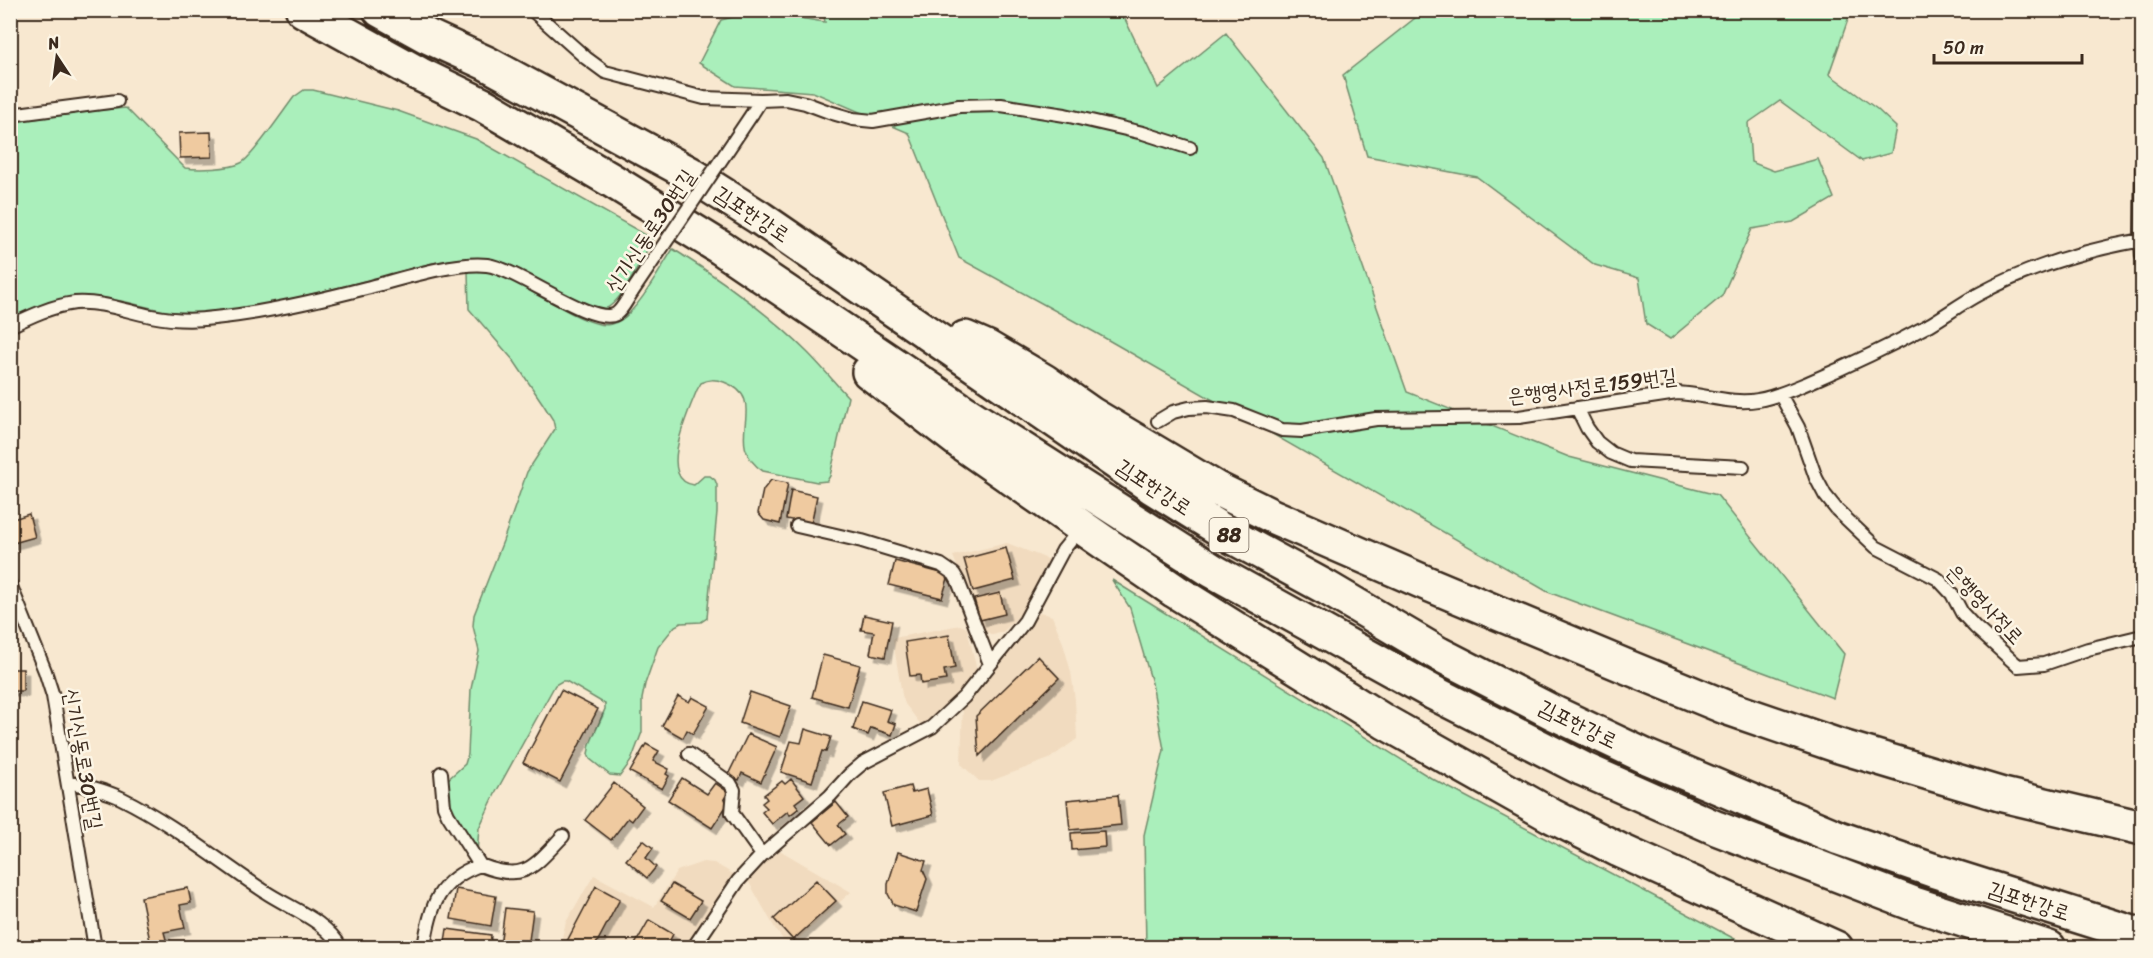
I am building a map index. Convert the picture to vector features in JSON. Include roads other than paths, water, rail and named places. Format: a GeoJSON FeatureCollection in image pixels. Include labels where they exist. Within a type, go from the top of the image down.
{"type":"FeatureCollection","features":[{"type":"Feature","properties":{"kind":"highway","name":"김포한강로"},"geometry":{"type":"LineString","coordinates":[[303,10],[419,74],[483,105],[721,248],[970,416],[1213,571],[1521,739],[1706,823],[1833,874],[1914,904],[2049,948]]}},
{"type":"Feature","properties":{"kind":"highway","name":"김포한강로"},"geometry":{"type":"LineString","coordinates":[[380,10],[427,36],[486,63],[689,173],[878,298],[1152,487],[1231,536],[1327,588],[1439,654],[1554,713],[1647,757],[1839,838],[2142,936]]}},
{"type":"Feature","properties":{"kind":"highway"},"geometry":{"type":"LineString","coordinates":[[721,248],[855,361],[964,445],[1174,591],[1385,722],[1552,816],[1619,850],[1836,948]]}},
{"type":"Feature","properties":{"kind":"highway"},"geometry":{"type":"LineString","coordinates":[[878,298],[988,348],[1215,488],[1383,564],[1619,664],[1725,707],[1839,746],[2002,795],[2142,828]]}},
{"type":"Feature","properties":{"kind":"lane"},"geometry":{"type":"LineString","coordinates":[[532,10],[585,58],[605,72],[704,98],[786,99],[853,119],[873,121],[959,106],[1001,105],[1065,115],[1143,133],[1190,148]]}},
{"type":"Feature","properties":{"kind":"lane","name":"신기신동로30번길"},"geometry":{"type":"LineString","coordinates":[[10,326],[55,307],[76,303],[97,304],[173,319],[215,318],[283,307],[409,276],[475,265],[503,269],[584,311],[606,317],[614,315],[621,310],[761,100]]}},
{"type":"Feature","properties":{"kind":"lane"},"geometry":{"type":"LineString","coordinates":[[10,115],[117,101]]}},
{"type":"Feature","properties":{"kind":"lane"},"geometry":{"type":"LineString","coordinates":[[2142,166],[2142,256]]}},
{"type":"Feature","properties":{"kind":"lane","name":"은행영사정로159번길"},"geometry":{"type":"LineString","coordinates":[[1158,421],[1173,412],[1207,407],[1234,411],[1282,430],[1302,431],[1376,419],[1519,417],[1677,393],[1742,401],[1758,400],[1780,394],[1827,375],[1884,348],[1930,324],[1979,294],[2038,267],[2068,256],[2142,240]]}},
{"type":"Feature","properties":{"kind":"lane","name":"은행영사정로"},"geometry":{"type":"LineString","coordinates":[[1780,394],[1798,427],[1816,478],[1825,495],[1837,510],[1876,547],[1938,579],[1952,594],[1962,613],[2018,666],[2044,664],[2088,649],[2142,636]]}},
{"type":"Feature","properties":{"kind":"lane"},"geometry":{"type":"LineString","coordinates":[[1577,408],[1597,442],[1611,453],[1630,461],[1743,467]]}},
{"type":"Feature","properties":{"kind":"lane"},"geometry":{"type":"LineString","coordinates":[[797,526],[884,548],[935,563],[949,570],[958,581],[990,664]]}},
{"type":"Feature","properties":{"kind":"lane"},"geometry":{"type":"LineString","coordinates":[[693,948],[738,881],[762,855],[830,796],[863,763],[877,754],[918,736],[945,717],[964,697],[1025,621],[1053,568],[1072,539]]}},
{"type":"Feature","properties":{"kind":"lane","name":"신기신동로30번길"},"geometry":{"type":"LineString","coordinates":[[10,584],[53,696],[95,948]]}},
{"type":"Feature","properties":{"kind":"lane"},"geometry":{"type":"LineString","coordinates":[[689,754],[730,783],[734,790],[731,809],[734,817],[762,855]]}},
{"type":"Feature","properties":{"kind":"lane"},"geometry":{"type":"LineString","coordinates":[[441,773],[444,806],[480,865],[504,874],[524,871],[534,865],[563,836]]}},
{"type":"Feature","properties":{"kind":"lane"},"geometry":{"type":"LineString","coordinates":[[68,782],[120,797],[178,831],[265,892],[326,929],[341,948]]}},
{"type":"Feature","properties":{"kind":"lane"},"geometry":{"type":"LineString","coordinates":[[424,948],[429,919],[444,887],[464,871],[480,865]]}}]}
